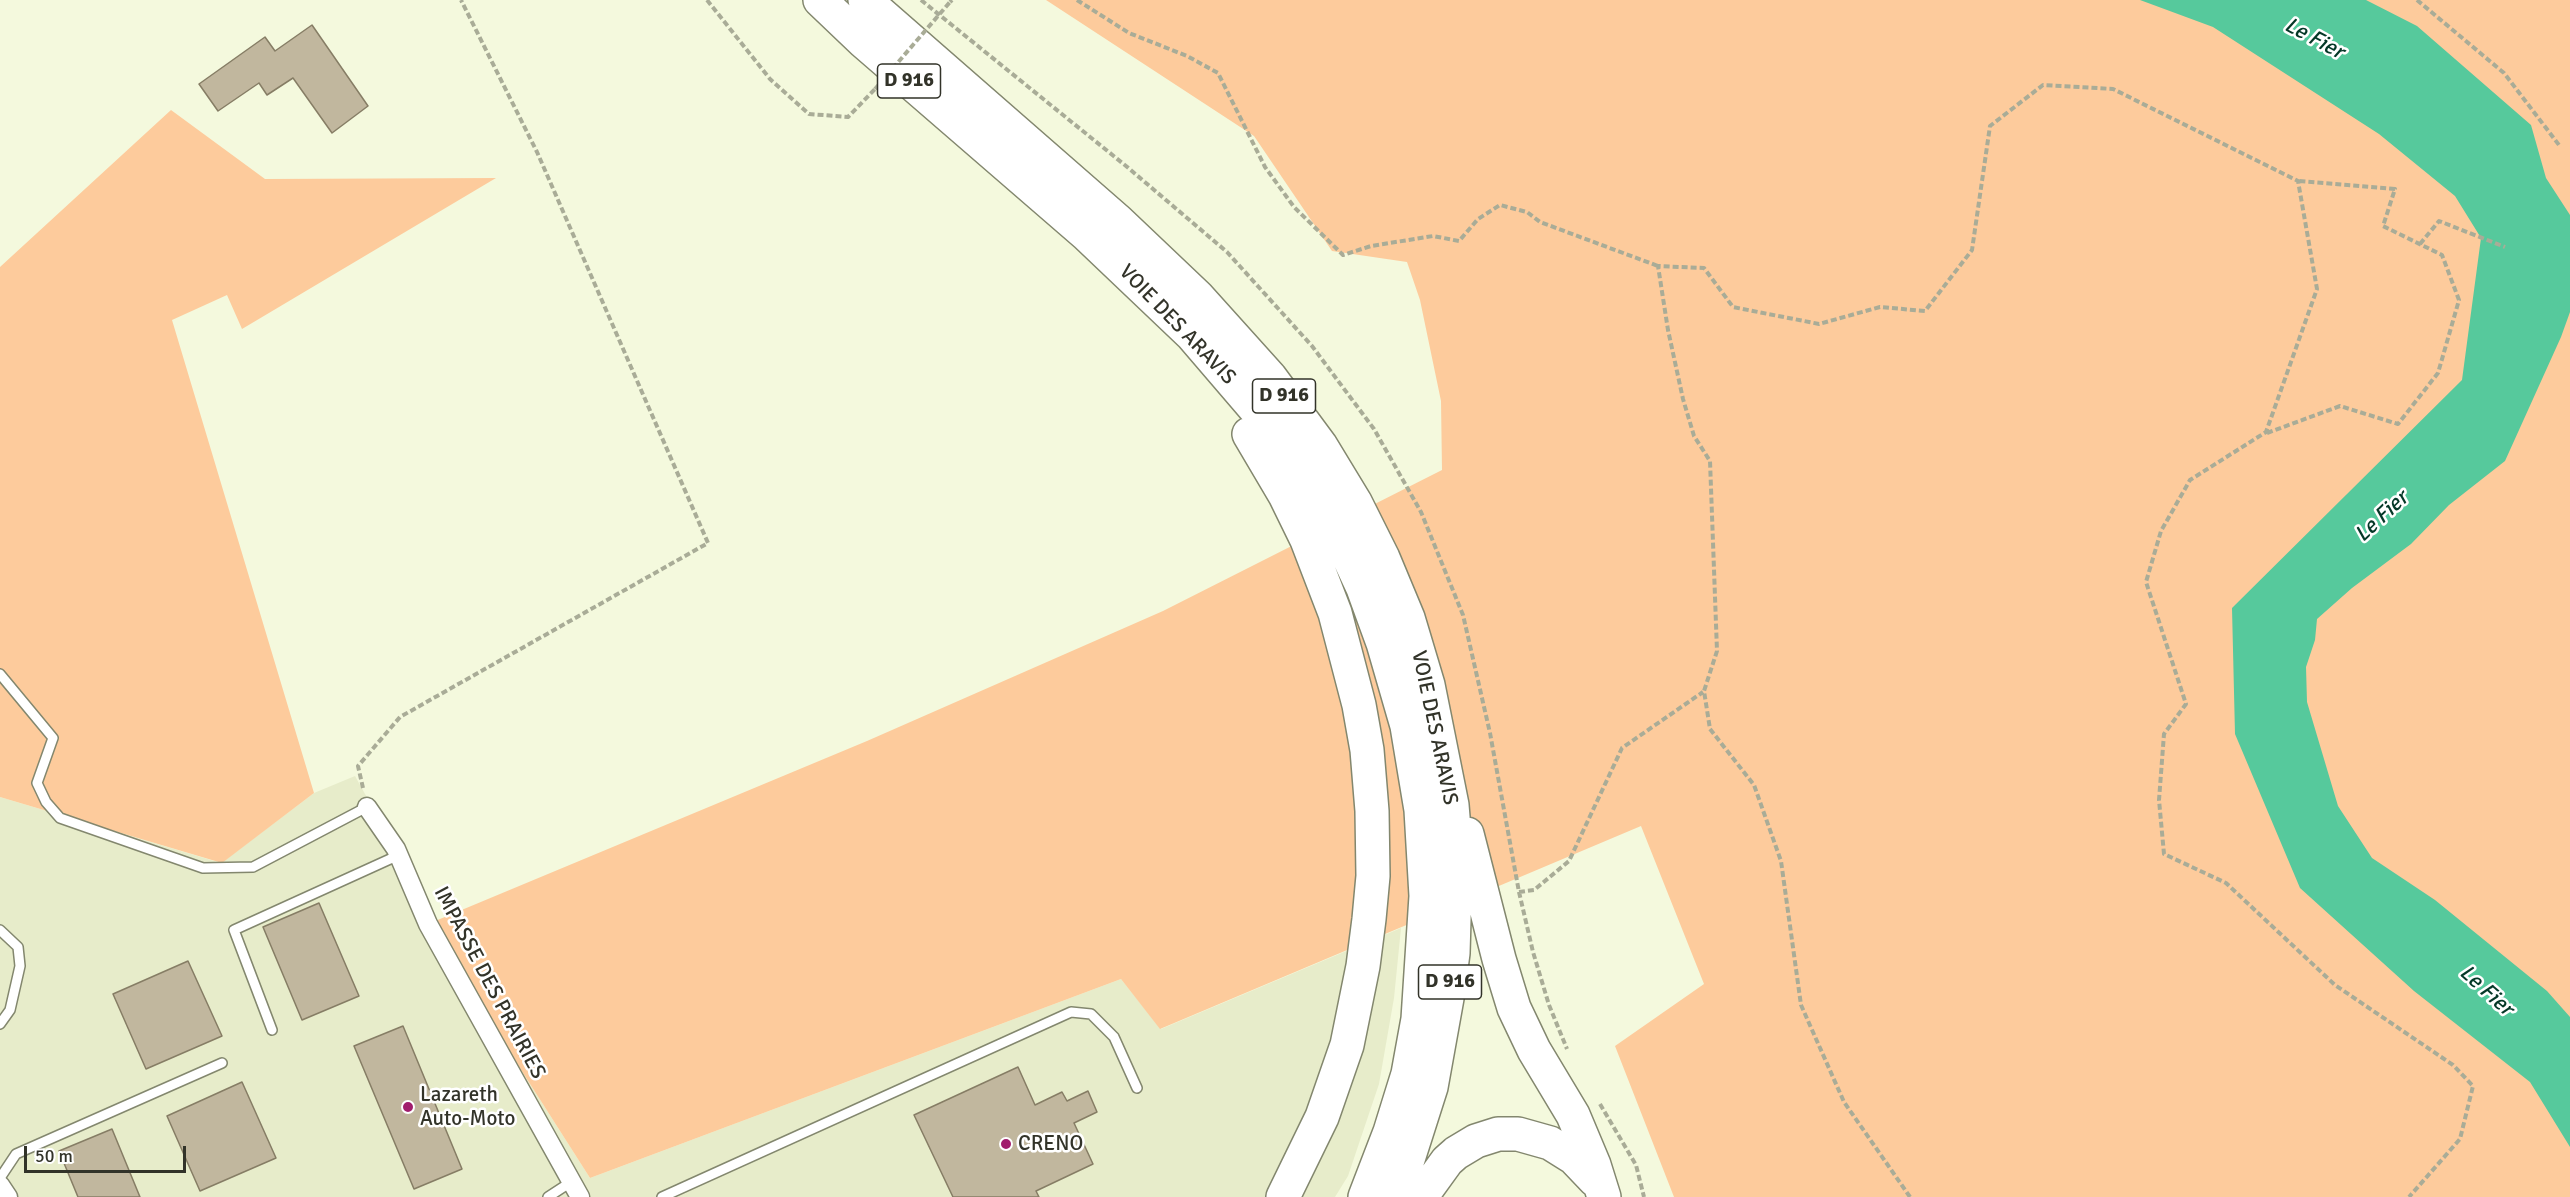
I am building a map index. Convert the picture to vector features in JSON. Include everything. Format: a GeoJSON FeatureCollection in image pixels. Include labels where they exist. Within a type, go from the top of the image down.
{"type":"FeatureCollection","features":[{"type":"Feature","properties":{"kind":"highway","name":"VOIE DES ARAVIS"},"geometry":{"type":"LineString","coordinates":[[820,0],[864,42],[1087,235],[1157,301],[1228,375],[1307,481],[1344,547],[1363,588],[1383,643],[1407,726],[1425,851],[1426,896],[1418,1019],[1408,1074],[1390,1132],[1365,1197]]}},
{"type":"Feature","properties":{"kind":"highway","name":"VOIE DES ARAVIS"},"geometry":{"type":"LineString","coordinates":[[865,0],[1118,220],[1198,297],[1270,377],[1321,446],[1354,501],[1383,558],[1408,618],[1440,734],[1452,805],[1455,853],[1454,953],[1431,1087],[1396,1197]]}},
{"type":"Feature","properties":{"kind":"highway"},"geometry":{"type":"LineString","coordinates":[[1157,301],[1249,433],[1285,495],[1306,540],[1343,638],[1367,750],[1372,811],[1373,876],[1364,966],[1347,1045],[1336,1079],[1307,1152],[1283,1197]]}},
{"type":"Feature","properties":{"kind":"highway"},"geometry":{"type":"LineString","coordinates":[[1440,734],[1507,987],[1534,1050],[1577,1125],[1603,1193]]}},
{"type":"Feature","properties":{"kind":"highway"},"geometry":{"type":"LineString","coordinates":[[1421,1197],[1447,1161],[1456,1153],[1476,1141],[1498,1134],[1518,1134],[1550,1143],[1579,1162],[1603,1193]]}},
{"type":"Feature","properties":{"kind":"street","name":"IMPASSE DES PRAIRIES"},"geometry":{"type":"LineString","coordinates":[[367,807],[399,855],[428,924],[576,1189]]}},
{"type":"Feature","properties":{"kind":"street"},"geometry":{"type":"LineString","coordinates":[[0,1185],[8,1197]]}},
{"type":"Feature","properties":{"kind":"lane"},"geometry":{"type":"LineString","coordinates":[[0,674],[52,738],[37,783],[46,802],[60,818],[203,868],[253,867],[367,807]]}},
{"type":"Feature","properties":{"kind":"lane"},"geometry":{"type":"LineString","coordinates":[[272,1030],[234,930],[399,855]]}},
{"type":"Feature","properties":{"kind":"lane"},"geometry":{"type":"LineString","coordinates":[[0,930],[13,940],[18,948],[20,966],[10,1010],[0,1024]]}},
{"type":"Feature","properties":{"kind":"lane"},"geometry":{"type":"LineString","coordinates":[[662,1197],[1071,1012],[1090,1014],[1114,1037],[1137,1088]]}},
{"type":"Feature","properties":{"kind":"lane"},"geometry":{"type":"LineString","coordinates":[[0,1178],[16,1154],[222,1064]]}},
{"type":"Feature","properties":{"kind":"lane","name":"IMPASSE DES PRAIRIES"},"geometry":{"type":"LineString","coordinates":[[548,1197],[576,1189]]}},
{"type":"Feature","properties":{"kind":"path"},"geometry":{"type":"LineString","coordinates":[[367,807],[358,766],[400,717],[708,543],[537,152],[461,0]]}},
{"type":"Feature","properties":{"kind":"path"},"geometry":{"type":"LineString","coordinates":[[706,0],[770,79],[809,114],[848,117],[951,1]]}},
{"type":"Feature","properties":{"kind":"path"},"geometry":{"type":"LineString","coordinates":[[1077,0],[1129,33],[1187,56],[1218,73],[1265,167],[1294,207],[1343,255],[1371,246],[1433,236],[1459,241],[1478,219],[1500,205],[1527,212],[1540,222],[1658,266],[1704,268],[1734,307],[1819,324],[1880,307],[1925,311],[1972,250],[1990,126],[2043,85],[2114,89],[2298,181],[2395,189],[2383,225],[2442,255],[2459,300],[2438,373],[2398,424],[2340,406],[2263,434],[2190,480],[2161,531],[2146,582],[2186,704],[2164,734],[2159,800],[2164,854],[2226,883],[2335,985],[2453,1065],[2473,1086],[2460,1140],[2409,1197]]}},
{"type":"Feature","properties":{"kind":"path"},"geometry":{"type":"LineString","coordinates":[[2417,0],[2504,73],[2559,145]]}},
{"type":"Feature","properties":{"kind":"path"},"geometry":{"type":"LineString","coordinates":[[2263,434],[2266,432],[2317,289],[2298,181]]}},
{"type":"Feature","properties":{"kind":"path"},"geometry":{"type":"LineString","coordinates":[[2420,244],[2439,220],[2505,247]]}},
{"type":"Feature","properties":{"kind":"path"},"geometry":{"type":"LineString","coordinates":[[1658,266],[1668,330],[1683,399],[1694,436],[1710,461],[1717,651],[1704,691],[1710,729],[1754,785],[1781,861],[1801,1005],[1844,1102],[1910,1197]]}},
{"type":"Feature","properties":{"kind":"path"},"geometry":{"type":"LineString","coordinates":[[1519,892],[1534,890],[1569,861],[1622,748],[1704,691]]}},
{"type":"Feature","properties":{"kind":"shaded area"},"geometry":{"type":"Polygon","coordinates":[[[1046,0],[2570,0],[2570,1197],[1674,1197],[1615,1046],[1704,984],[1641,826],[1160,1029],[1121,979],[590,1178],[428,924],[867,741],[1163,611],[1442,470],[1441,401],[1420,300],[1407,262],[1332,251],[1254,136],[1046,0]]]}},
{"type":"Feature","properties":{"kind":"shaded area"},"geometry":{"type":"Polygon","coordinates":[[[171,110],[265,179],[496,178],[242,329],[227,295],[172,320],[314,793],[222,863],[0,797],[0,267],[171,110]]]}},
{"type":"Feature","properties":{"kind":"shaded area"},"geometry":{"type":"Polygon","coordinates":[[[355,776],[399,855],[428,924],[590,1178],[1121,979],[1161,1029],[1401,928],[1394,998],[1379,1084],[1348,1176],[1335,1197],[0,1197],[0,797],[221,863],[314,793],[355,776]]]}},
{"type":"Feature","properties":{"kind":"water","name":"Le Fier"},"geometry":{"type":"Polygon","coordinates":[[[2140,0],[2366,0],[2417,26],[2531,125],[2546,178],[2570,215],[2570,312],[2505,461],[2449,505],[2411,544],[2352,588],[2317,619],[2315,640],[2306,667],[2307,702],[2338,806],[2372,858],[2435,900],[2547,991],[2570,1017],[2570,1147],[2530,1082],[2414,991],[2300,888],[2235,734],[2232,608],[2462,380],[2481,238],[2455,196],[2379,134],[2213,27],[2140,0]]]}},
{"type":"Feature","properties":{"kind":"building"},"geometry":{"type":"Polygon","coordinates":[[[312,25],[368,106],[332,133],[293,78],[267,95],[259,83],[218,111],[199,84],[265,37],[275,51],[312,25]]]}},
{"type":"Feature","properties":{"kind":"building"},"geometry":{"type":"Polygon","coordinates":[[[319,903],[359,996],[302,1020],[263,927],[319,903]]]}},
{"type":"Feature","properties":{"kind":"building"},"geometry":{"type":"Polygon","coordinates":[[[188,961],[222,1036],[146,1069],[113,994],[188,961]]]}},
{"type":"Feature","properties":{"kind":"building","name":"Lazareth Auto-Moto"},"geometry":{"type":"Polygon","coordinates":[[[403,1026],[462,1169],[414,1189],[354,1046],[403,1026]]]}},
{"type":"Feature","properties":{"kind":"building","name":"CRENO"},"geometry":{"type":"Polygon","coordinates":[[[1018,1067],[1035,1105],[1062,1092],[1067,1101],[1088,1091],[1097,1112],[1074,1123],[1093,1164],[1036,1191],[1039,1197],[953,1197],[914,1115],[1018,1067]]]}},
{"type":"Feature","properties":{"kind":"building"},"geometry":{"type":"Polygon","coordinates":[[[242,1082],[276,1158],[200,1191],[167,1116],[242,1082]]]}},
{"type":"Feature","properties":{"kind":"building"},"geometry":{"type":"Polygon","coordinates":[[[112,1129],[140,1197],[78,1197],[59,1151],[112,1129]]]}},
{"type":"Feature","properties":{"kind":"place","name":"Lazareth Auto-Moto"},"geometry":{"type":"Point","coordinates":[408,1107]}},
{"type":"Feature","properties":{"kind":"place","name":"CRENO"},"geometry":{"type":"Point","coordinates":[1006,1144]}}]}
